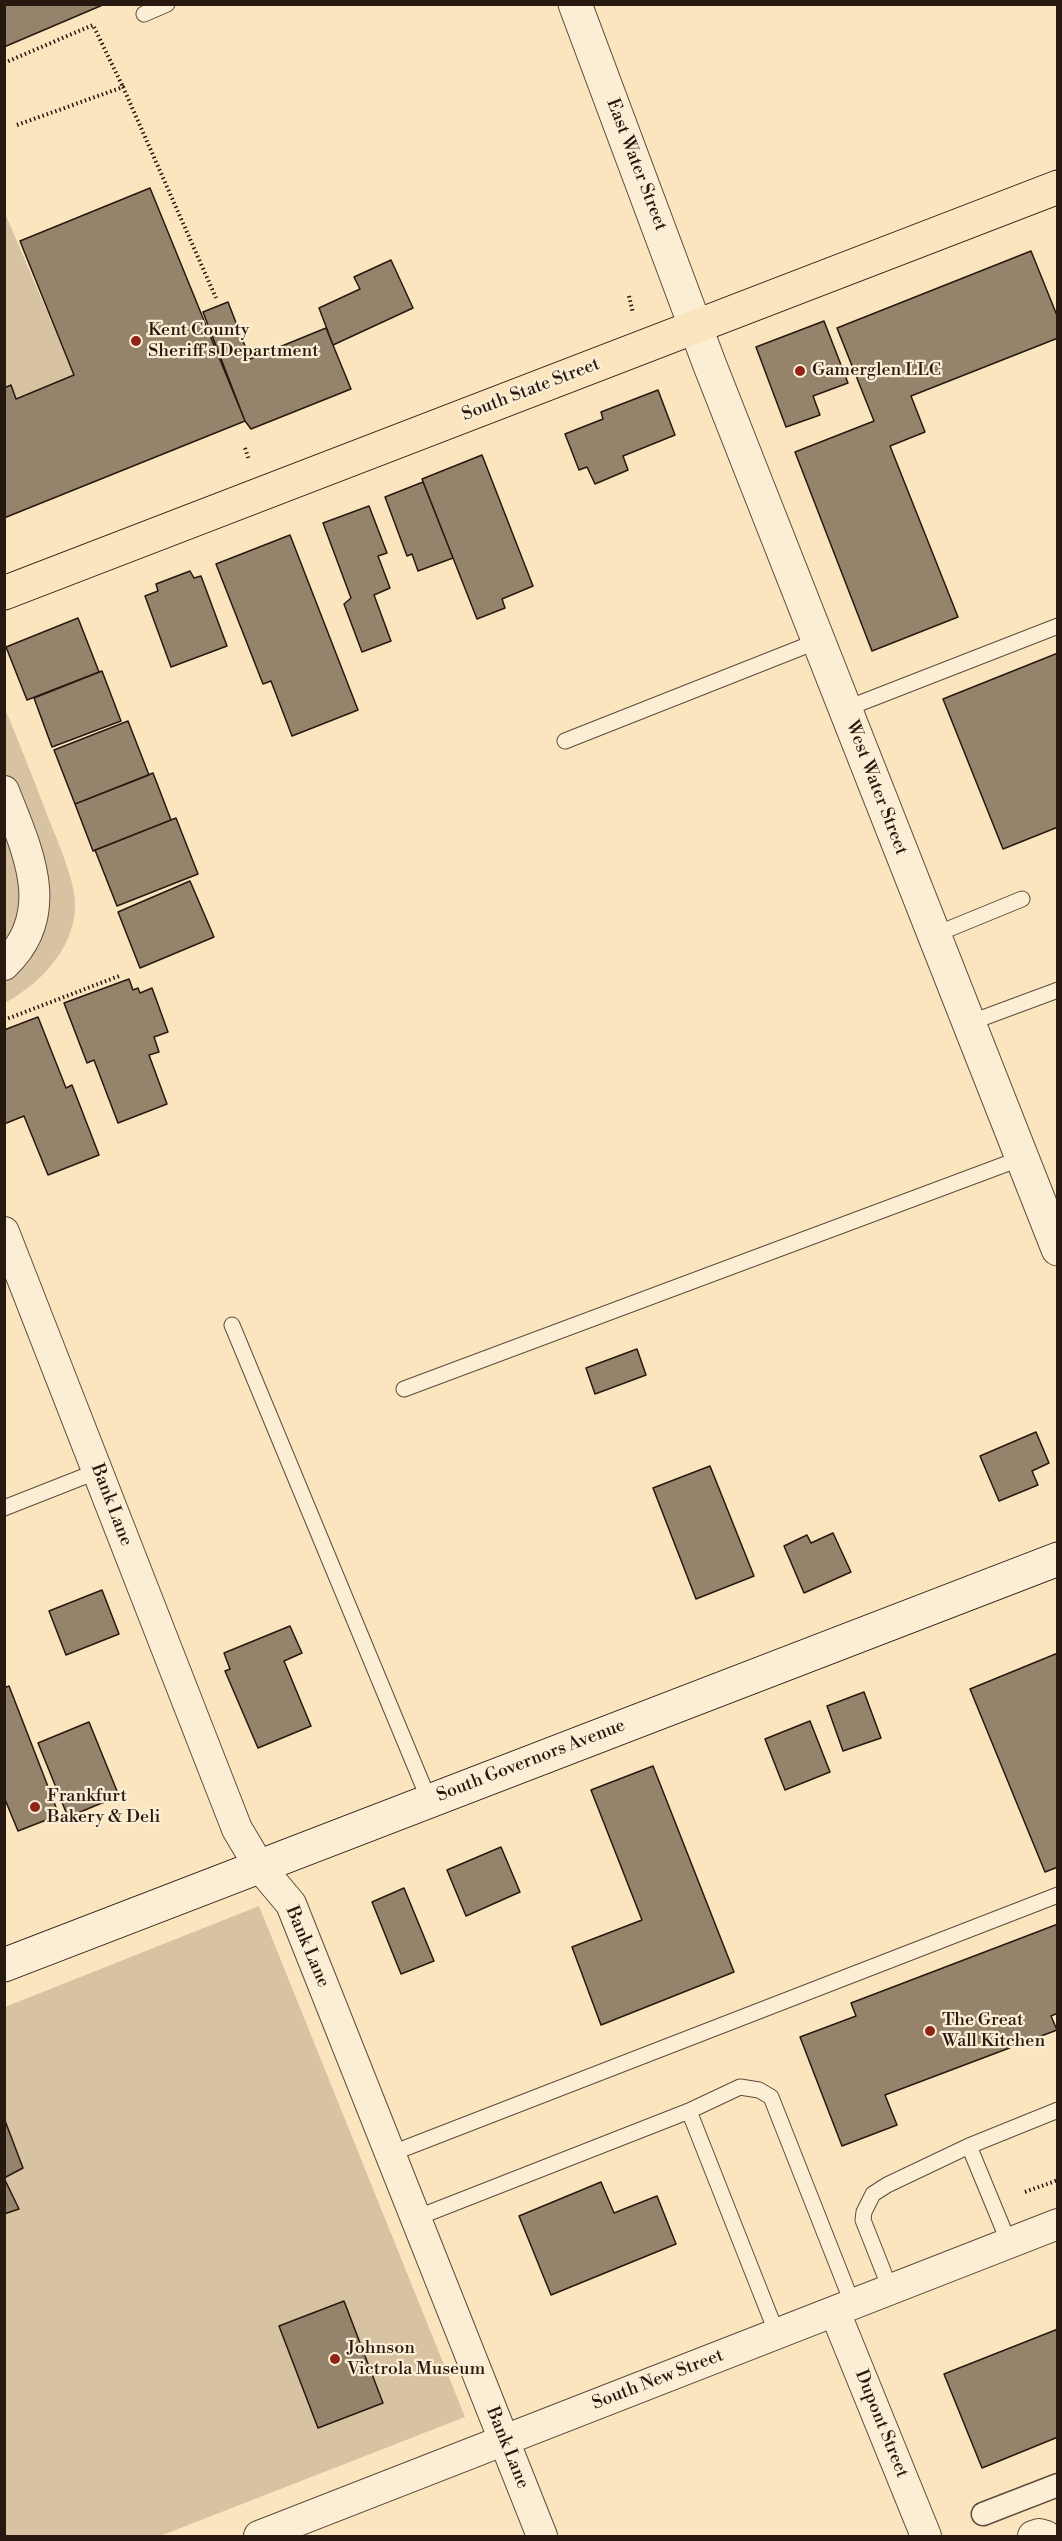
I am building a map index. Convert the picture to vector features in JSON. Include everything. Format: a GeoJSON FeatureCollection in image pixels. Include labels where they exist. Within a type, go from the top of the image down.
{"type":"FeatureCollection","features":[{"type":"Feature","properties":{"kind":"main road","name":"South State Street"},"geometry":{"type":"LineString","coordinates":[[4,593],[1058,187]]}},
{"type":"Feature","properties":{"kind":"street","name":"East Water Street"},"geometry":{"type":"LineString","coordinates":[[576,4],[695,327]]}},
{"type":"Feature","properties":{"kind":"street","name":"West Water Street"},"geometry":{"type":"LineString","coordinates":[[695,327],[1058,1249]]}},
{"type":"Feature","properties":{"kind":"street"},"geometry":{"type":"LineString","coordinates":[[4,791],[32,865],[36,900],[30,925],[20,947],[4,965]]}},
{"type":"Feature","properties":{"kind":"street","name":"Bank Lane"},"geometry":{"type":"LineString","coordinates":[[4,1232],[237,1829],[259,1866],[291,1904],[542,2536]]}},
{"type":"Feature","properties":{"kind":"street","name":"South Governors Avenue"},"geometry":{"type":"LineString","coordinates":[[4,1965],[1058,1560]]}},
{"type":"Feature","properties":{"kind":"street","name":"South New Street"},"geometry":{"type":"LineString","coordinates":[[259,2536],[1058,2224]]}},
{"type":"Feature","properties":{"kind":"street","name":"Dupont Street"},"geometry":{"type":"LineString","coordinates":[[844,2309],[926,2536]]}},
{"type":"Feature","properties":{"kind":"street"},"geometry":{"type":"LineString","coordinates":[[983,2514],[1058,2485]]}},
{"type":"Feature","properties":{"kind":"street"},"geometry":{"type":"LineString","coordinates":[[1033,2536],[1039,2534],[1046,2536]]}},
{"type":"Feature","properties":{"kind":"lane"},"geometry":{"type":"LineString","coordinates":[[144,14],[167,4]]}},
{"type":"Feature","properties":{"kind":"lane"},"geometry":{"type":"LineString","coordinates":[[845,709],[1058,626]]}},
{"type":"Feature","properties":{"kind":"lane"},"geometry":{"type":"LineString","coordinates":[[565,741],[818,641]]}},
{"type":"Feature","properties":{"kind":"lane"},"geometry":{"type":"LineString","coordinates":[[934,935],[1022,899]]}},
{"type":"Feature","properties":{"kind":"lane"},"geometry":{"type":"LineString","coordinates":[[969,1023],[1058,990]]}},
{"type":"Feature","properties":{"kind":"lane"},"geometry":{"type":"LineString","coordinates":[[404,1389],[1022,1158]]}},
{"type":"Feature","properties":{"kind":"lane"},"geometry":{"type":"LineString","coordinates":[[232,1325],[429,1800]]}},
{"type":"Feature","properties":{"kind":"lane"},"geometry":{"type":"LineString","coordinates":[[4,1508],[98,1471]]}},
{"type":"Feature","properties":{"kind":"lane"},"geometry":{"type":"LineString","coordinates":[[390,2154],[1058,1895]]}},
{"type":"Feature","properties":{"kind":"lane"},"geometry":{"type":"LineString","coordinates":[[416,2218],[688,2111],[741,2087],[759,2090],[771,2097],[844,2309]]}},
{"type":"Feature","properties":{"kind":"lane"},"geometry":{"type":"LineString","coordinates":[[891,2291],[863,2220],[864,2212],[873,2194],[969,2146],[1058,2110]]}},
{"type":"Feature","properties":{"kind":"lane"},"geometry":{"type":"LineString","coordinates":[[688,2111],[777,2334]]}},
{"type":"Feature","properties":{"kind":"lane"},"geometry":{"type":"LineString","coordinates":[[969,2146],[1009,2243]]}},
{"type":"Feature","properties":{"kind":"path"},"geometry":{"type":"LineString","coordinates":[[4,63],[93,25],[123,87],[216,298]]}},
{"type":"Feature","properties":{"kind":"path"},"geometry":{"type":"LineString","coordinates":[[17,125],[123,87]]}},
{"type":"Feature","properties":{"kind":"path"},"geometry":{"type":"LineString","coordinates":[[629,296],[633,314]]}},
{"type":"Feature","properties":{"kind":"path"},"geometry":{"type":"LineString","coordinates":[[4,1020],[119,976]]}},
{"type":"Feature","properties":{"kind":"path"},"geometry":{"type":"LineString","coordinates":[[1025,2192],[1058,2180]]}},
{"type":"Feature","properties":{"kind":"shaded area"},"geometry":{"type":"Polygon","coordinates":[[[4,211],[74,375],[5,402],[4,402],[4,211]]]}},
{"type":"Feature","properties":{"kind":"shaded area"},"geometry":{"type":"Polygon","coordinates":[[[4,706],[66,862],[75,898],[73,924],[61,952],[42,976],[5,1003],[4,706]]]}},
{"type":"Feature","properties":{"kind":"shaded area"},"geometry":{"type":"Polygon","coordinates":[[[259,1906],[465,2417],[160,2536],[5,2536],[5,2007],[259,1906]]]}},
{"type":"Feature","properties":{"kind":"building"},"geometry":{"type":"Polygon","coordinates":[[[4,4],[105,4],[4,47],[4,4]]]}},
{"type":"Feature","properties":{"kind":"building","name":"Kent County Sheriff's Department"},"geometry":{"type":"Polygon","coordinates":[[[150,188],[245,421],[4,518],[4,388],[11,385],[16,399],[74,375],[20,241],[150,188]]]}},
{"type":"Feature","properties":{"kind":"building"},"geometry":{"type":"Polygon","coordinates":[[[1031,251],[1058,318],[1058,338],[911,396],[925,432],[890,446],[958,617],[872,651],[795,452],[874,421],[837,328],[1031,251]]]}},
{"type":"Feature","properties":{"kind":"building"},"geometry":{"type":"Polygon","coordinates":[[[391,260],[413,308],[333,345],[319,308],[360,289],[354,277],[391,260]]]}},
{"type":"Feature","properties":{"kind":"building"},"geometry":{"type":"Polygon","coordinates":[[[228,302],[250,359],[326,328],[351,389],[251,429],[245,421],[203,312],[228,302]]]}},
{"type":"Feature","properties":{"kind":"building"},"geometry":{"type":"Polygon","coordinates":[[[824,321],[848,383],[813,396],[820,415],[786,427],[756,347],[824,321]]]}},
{"type":"Feature","properties":{"kind":"building"},"geometry":{"type":"Polygon","coordinates":[[[658,390],[675,435],[623,456],[628,470],[595,484],[587,467],[579,470],[565,434],[603,419],[601,412],[658,390]]]}},
{"type":"Feature","properties":{"kind":"building"},"geometry":{"type":"Polygon","coordinates":[[[482,455],[533,586],[502,599],[505,608],[477,619],[422,479],[482,455]]]}},
{"type":"Feature","properties":{"kind":"building"},"geometry":{"type":"Polygon","coordinates":[[[423,482],[453,558],[418,571],[412,554],[407,556],[385,497],[423,482]]]}},
{"type":"Feature","properties":{"kind":"building"},"geometry":{"type":"Polygon","coordinates":[[[369,506],[387,553],[378,556],[390,588],[374,595],[391,641],[362,652],[344,604],[351,598],[323,523],[369,506]]]}},
{"type":"Feature","properties":{"kind":"building"},"geometry":{"type":"Polygon","coordinates":[[[290,535],[358,710],[292,736],[271,681],[263,684],[216,564],[290,535]]]}},
{"type":"Feature","properties":{"kind":"building"},"geometry":{"type":"Polygon","coordinates":[[[190,571],[194,578],[201,576],[227,646],[171,667],[145,596],[158,591],[156,584],[190,571]]]}},
{"type":"Feature","properties":{"kind":"building"},"geometry":{"type":"Polygon","coordinates":[[[78,618],[99,672],[27,700],[6,647],[78,618]]]}},
{"type":"Feature","properties":{"kind":"building"},"geometry":{"type":"Polygon","coordinates":[[[1058,653],[1058,827],[1003,849],[943,699],[1058,653]]]}},
{"type":"Feature","properties":{"kind":"building"},"geometry":{"type":"Polygon","coordinates":[[[102,671],[121,721],[52,747],[34,698],[102,671]]]}},
{"type":"Feature","properties":{"kind":"building"},"geometry":{"type":"Polygon","coordinates":[[[128,721],[149,775],[75,804],[54,750],[128,721]]]}},
{"type":"Feature","properties":{"kind":"building"},"geometry":{"type":"Polygon","coordinates":[[[153,773],[171,820],[93,851],[75,804],[153,773]]]}},
{"type":"Feature","properties":{"kind":"building"},"geometry":{"type":"Polygon","coordinates":[[[176,818],[198,874],[117,906],[95,850],[176,818]]]}},
{"type":"Feature","properties":{"kind":"building"},"geometry":{"type":"Polygon","coordinates":[[[190,881],[214,937],[140,968],[118,912],[190,881]]]}},
{"type":"Feature","properties":{"kind":"building"},"geometry":{"type":"Polygon","coordinates":[[[129,979],[133,990],[138,988],[140,993],[152,988],[168,1032],[154,1037],[159,1052],[149,1055],[167,1104],[118,1123],[94,1060],[87,1063],[64,1003],[129,979]]]}},
{"type":"Feature","properties":{"kind":"building"},"geometry":{"type":"Polygon","coordinates":[[[38,1017],[66,1088],[72,1085],[99,1155],[48,1175],[24,1116],[4,1124],[4,1030],[38,1017]]]}},
{"type":"Feature","properties":{"kind":"building"},"geometry":{"type":"Polygon","coordinates":[[[637,1349],[646,1375],[595,1394],[586,1368],[637,1349]]]}},
{"type":"Feature","properties":{"kind":"building"},"geometry":{"type":"Polygon","coordinates":[[[1036,1432],[1049,1463],[1032,1471],[1038,1485],[999,1501],[980,1456],[1036,1432]]]}},
{"type":"Feature","properties":{"kind":"building"},"geometry":{"type":"Polygon","coordinates":[[[710,1466],[754,1576],[696,1599],[653,1488],[710,1466]]]}},
{"type":"Feature","properties":{"kind":"building"},"geometry":{"type":"Polygon","coordinates":[[[833,1533],[851,1572],[804,1593],[784,1546],[807,1535],[811,1543],[833,1533]]]}},
{"type":"Feature","properties":{"kind":"building"},"geometry":{"type":"Polygon","coordinates":[[[102,1590],[119,1634],[66,1655],[49,1611],[102,1590]]]}},
{"type":"Feature","properties":{"kind":"building"},"geometry":{"type":"Polygon","coordinates":[[[290,1626],[302,1653],[284,1661],[311,1726],[258,1748],[225,1671],[230,1669],[224,1653],[290,1626]]]}},
{"type":"Feature","properties":{"kind":"building"},"geometry":{"type":"Polygon","coordinates":[[[1058,1653],[1058,1867],[1045,1872],[970,1689],[1058,1653]]]}},
{"type":"Feature","properties":{"kind":"building"},"geometry":{"type":"Polygon","coordinates":[[[9,1686],[59,1815],[18,1831],[4,1797],[4,1688],[9,1686]]]}},
{"type":"Feature","properties":{"kind":"building"},"geometry":{"type":"Polygon","coordinates":[[[864,1692],[881,1738],[843,1751],[827,1706],[864,1692]]]}},
{"type":"Feature","properties":{"kind":"building"},"geometry":{"type":"Polygon","coordinates":[[[810,1721],[830,1772],[785,1790],[765,1739],[810,1721]]]}},
{"type":"Feature","properties":{"kind":"building"},"geometry":{"type":"Polygon","coordinates":[[[89,1722],[119,1796],[68,1817],[38,1743],[89,1722]]]}},
{"type":"Feature","properties":{"kind":"building"},"geometry":{"type":"Polygon","coordinates":[[[653,1766],[734,1972],[601,2025],[572,1947],[642,1920],[591,1790],[653,1766]]]}},
{"type":"Feature","properties":{"kind":"building"},"geometry":{"type":"Polygon","coordinates":[[[501,1847],[520,1892],[466,1916],[447,1870],[501,1847]]]}},
{"type":"Feature","properties":{"kind":"building"},"geometry":{"type":"Polygon","coordinates":[[[404,1888],[434,1961],[401,1974],[372,1902],[404,1888]]]}},
{"type":"Feature","properties":{"kind":"building"},"geometry":{"type":"Polygon","coordinates":[[[1058,1924],[1058,2013],[1051,2016],[1057,2030],[885,2095],[897,2125],[842,2146],[800,2037],[856,2016],[851,2003],[1058,1924]]]}},
{"type":"Feature","properties":{"kind":"building"},"geometry":{"type":"Polygon","coordinates":[[[4,2118],[23,2168],[4,2178],[4,2118]]]}},
{"type":"Feature","properties":{"kind":"building"},"geometry":{"type":"Polygon","coordinates":[[[4,2178],[19,2209],[4,2214],[4,2178]]]}},
{"type":"Feature","properties":{"kind":"building"},"geometry":{"type":"Polygon","coordinates":[[[601,2182],[614,2213],[657,2196],[676,2244],[551,2295],[519,2216],[601,2182]]]}},
{"type":"Feature","properties":{"kind":"building"},"geometry":{"type":"Polygon","coordinates":[[[344,2301],[383,2403],[318,2428],[279,2326],[344,2301]]]}},
{"type":"Feature","properties":{"kind":"building"},"geometry":{"type":"Polygon","coordinates":[[[1058,2329],[1058,2437],[982,2468],[944,2374],[1058,2329]]]}},
{"type":"Feature","properties":{"kind":"place","name":"Kent County Sheriff's Department"},"geometry":{"type":"Point","coordinates":[136,341]}},
{"type":"Feature","properties":{"kind":"place","name":"Gamerglen LLC"},"geometry":{"type":"Point","coordinates":[800,371]}},
{"type":"Feature","properties":{"kind":"place","name":"Frankfurt Bakery & Deli"},"geometry":{"type":"Point","coordinates":[35,1807]}},
{"type":"Feature","properties":{"kind":"place","name":"The Great Wall Kitchen"},"geometry":{"type":"Point","coordinates":[930,2031]}},
{"type":"Feature","properties":{"kind":"place","name":"Johnson Victrola Museum"},"geometry":{"type":"Point","coordinates":[335,2359]}}]}
